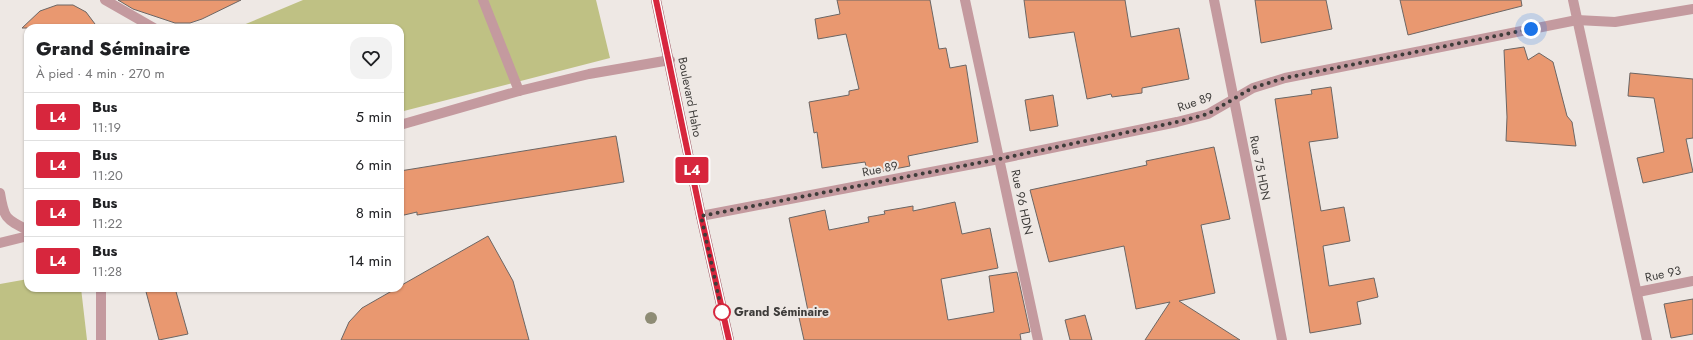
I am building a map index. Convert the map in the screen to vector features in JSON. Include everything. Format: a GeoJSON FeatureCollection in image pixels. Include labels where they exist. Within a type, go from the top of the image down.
{"type":"FeatureCollection","features":[{"type":"Feature","properties":{"kind":"main road","name":"Boulevard Haho"},"geometry":{"type":"LineString","coordinates":[[656,0],[670,60],[701,216],[729,340]]}},
{"type":"Feature","properties":{"kind":"street"},"geometry":{"type":"LineString","coordinates":[[105,0],[147,24]]}},
{"type":"Feature","properties":{"kind":"street"},"geometry":{"type":"LineString","coordinates":[[484,0],[519,91]]}},
{"type":"Feature","properties":{"kind":"street","name":"Rue 96 HDN"},"geometry":{"type":"LineString","coordinates":[[965,0],[1038,340]]}},
{"type":"Feature","properties":{"kind":"street","name":"Rue 75 HDN"},"geometry":{"type":"LineString","coordinates":[[1214,0],[1282,340]]}},
{"type":"Feature","properties":{"kind":"street"},"geometry":{"type":"LineString","coordinates":[[1573,0],[1638,292],[1647,340]]}},
{"type":"Feature","properties":{"kind":"street","name":"Rue 89"},"geometry":{"type":"LineString","coordinates":[[701,216],[999,159],[1177,122],[1208,114],[1233,101],[1252,88],[1285,78],[1577,20],[1615,22],[1693,9]]}},
{"type":"Feature","properties":{"kind":"street"},"geometry":{"type":"LineString","coordinates":[[404,124],[519,91],[589,74],[670,60]]}},
{"type":"Feature","properties":{"kind":"street"},"geometry":{"type":"LineString","coordinates":[[0,193],[3,209],[8,221],[24,228]]}},
{"type":"Feature","properties":{"kind":"street"},"geometry":{"type":"LineString","coordinates":[[0,243],[24,237]]}},
{"type":"Feature","properties":{"kind":"street","name":"Rue 93"},"geometry":{"type":"LineString","coordinates":[[1638,292],[1693,281]]}},
{"type":"Feature","properties":{"kind":"street"},"geometry":{"type":"LineString","coordinates":[[101,292],[102,340]]}},
{"type":"Feature","properties":{"kind":"green space"},"geometry":{"type":"Polygon","coordinates":[[[303,0],[596,0],[610,58],[404,111],[404,24],[246,24],[303,0]]]}},
{"type":"Feature","properties":{"kind":"green space"},"geometry":{"type":"Polygon","coordinates":[[[24,280],[24,292],[81,292],[87,340],[0,340],[0,284],[24,280]]]}},
{"type":"Feature","properties":{"kind":"building"},"geometry":{"type":"Polygon","coordinates":[[[118,0],[241,0],[202,19],[190,23],[175,23],[133,9],[118,0]]]}},
{"type":"Feature","properties":{"kind":"building"},"geometry":{"type":"Polygon","coordinates":[[[837,0],[930,0],[939,49],[946,48],[950,68],[966,65],[978,142],[908,156],[910,166],[868,174],[865,162],[822,168],[817,132],[814,133],[809,102],[849,95],[849,91],[859,89],[846,34],[818,39],[815,19],[840,14],[837,0]]]}},
{"type":"Feature","properties":{"kind":"building"},"geometry":{"type":"Polygon","coordinates":[[[1024,0],[1125,0],[1131,37],[1179,28],[1189,79],[1142,88],[1142,93],[1112,97],[1111,94],[1087,99],[1074,32],[1029,38],[1024,0]]]}},
{"type":"Feature","properties":{"kind":"building"},"geometry":{"type":"Polygon","coordinates":[[[1255,0],[1326,0],[1332,29],[1261,43],[1255,0]]]}},
{"type":"Feature","properties":{"kind":"building"},"geometry":{"type":"Polygon","coordinates":[[[1400,0],[1521,0],[1522,6],[1408,35],[1400,0]]]}},
{"type":"Feature","properties":{"kind":"building"},"geometry":{"type":"Polygon","coordinates":[[[57,5],[73,5],[86,12],[95,24],[26,24],[40,11],[57,5]]]}},
{"type":"Feature","properties":{"kind":"building"},"geometry":{"type":"Polygon","coordinates":[[[1524,47],[1528,60],[1539,53],[1553,62],[1567,116],[1572,122],[1576,146],[1506,141],[1507,117],[1504,50],[1524,47]]]}},
{"type":"Feature","properties":{"kind":"building"},"geometry":{"type":"Polygon","coordinates":[[[1630,73],[1693,79],[1693,138],[1686,139],[1693,172],[1643,183],[1637,158],[1664,152],[1654,98],[1628,96],[1630,73]]]}},
{"type":"Feature","properties":{"kind":"building"},"geometry":{"type":"Polygon","coordinates":[[[1331,87],[1338,138],[1309,142],[1321,211],[1344,207],[1350,241],[1323,246],[1329,286],[1374,278],[1378,297],[1357,302],[1361,324],[1310,333],[1275,99],[1312,94],[1311,90],[1331,87]]]}},
{"type":"Feature","properties":{"kind":"building"},"geometry":{"type":"Polygon","coordinates":[[[1053,95],[1058,126],[1030,131],[1025,100],[1053,95]]]}},
{"type":"Feature","properties":{"kind":"building"},"geometry":{"type":"Polygon","coordinates":[[[616,136],[624,182],[417,215],[417,212],[404,215],[404,170],[616,136]]]}},
{"type":"Feature","properties":{"kind":"building"},"geometry":{"type":"Polygon","coordinates":[[[1214,147],[1230,219],[1201,225],[1215,293],[1179,301],[1240,340],[1145,340],[1170,302],[1136,309],[1124,246],[1049,262],[1030,190],[1147,165],[1146,161],[1214,147]]]}},
{"type":"Feature","properties":{"kind":"building"},"geometry":{"type":"Polygon","coordinates":[[[955,202],[962,234],[990,228],[998,268],[941,279],[948,320],[994,312],[989,276],[1017,272],[1030,332],[1020,334],[1021,340],[804,340],[798,313],[808,311],[789,218],[825,210],[829,230],[869,222],[868,217],[885,214],[884,211],[913,206],[913,211],[955,202]]]}},
{"type":"Feature","properties":{"kind":"building"},"geometry":{"type":"Polygon","coordinates":[[[488,236],[513,281],[529,340],[341,340],[349,322],[362,308],[390,292],[404,292],[404,284],[488,236]]]}},
{"type":"Feature","properties":{"kind":"building"},"geometry":{"type":"Polygon","coordinates":[[[146,292],[176,292],[188,334],[159,340],[146,292]]]}},
{"type":"Feature","properties":{"kind":"building"},"geometry":{"type":"Polygon","coordinates":[[[1693,299],[1693,334],[1671,338],[1664,304],[1693,299]]]}},
{"type":"Feature","properties":{"kind":"building"},"geometry":{"type":"Polygon","coordinates":[[[1085,315],[1092,340],[1070,340],[1065,320],[1085,315]]]}},
{"type":"Feature","properties":{"kind":"bus line","name":"L4"},"geometry":{"type":"LineString","coordinates":[[656,0],[670,60],[701,216],[729,340]]}},
{"type":"Feature","properties":{"kind":"place","name":"Grand Séminaire"},"geometry":{"type":"Point","coordinates":[722,312]}},
{"type":"Feature","properties":{"kind":"route"},"geometry":{"type":"LineString","coordinates":[[722,312],[701,216],[999,159],[1177,122],[1208,114],[1233,101],[1252,88],[1285,78],[1531,29]]}}]}
